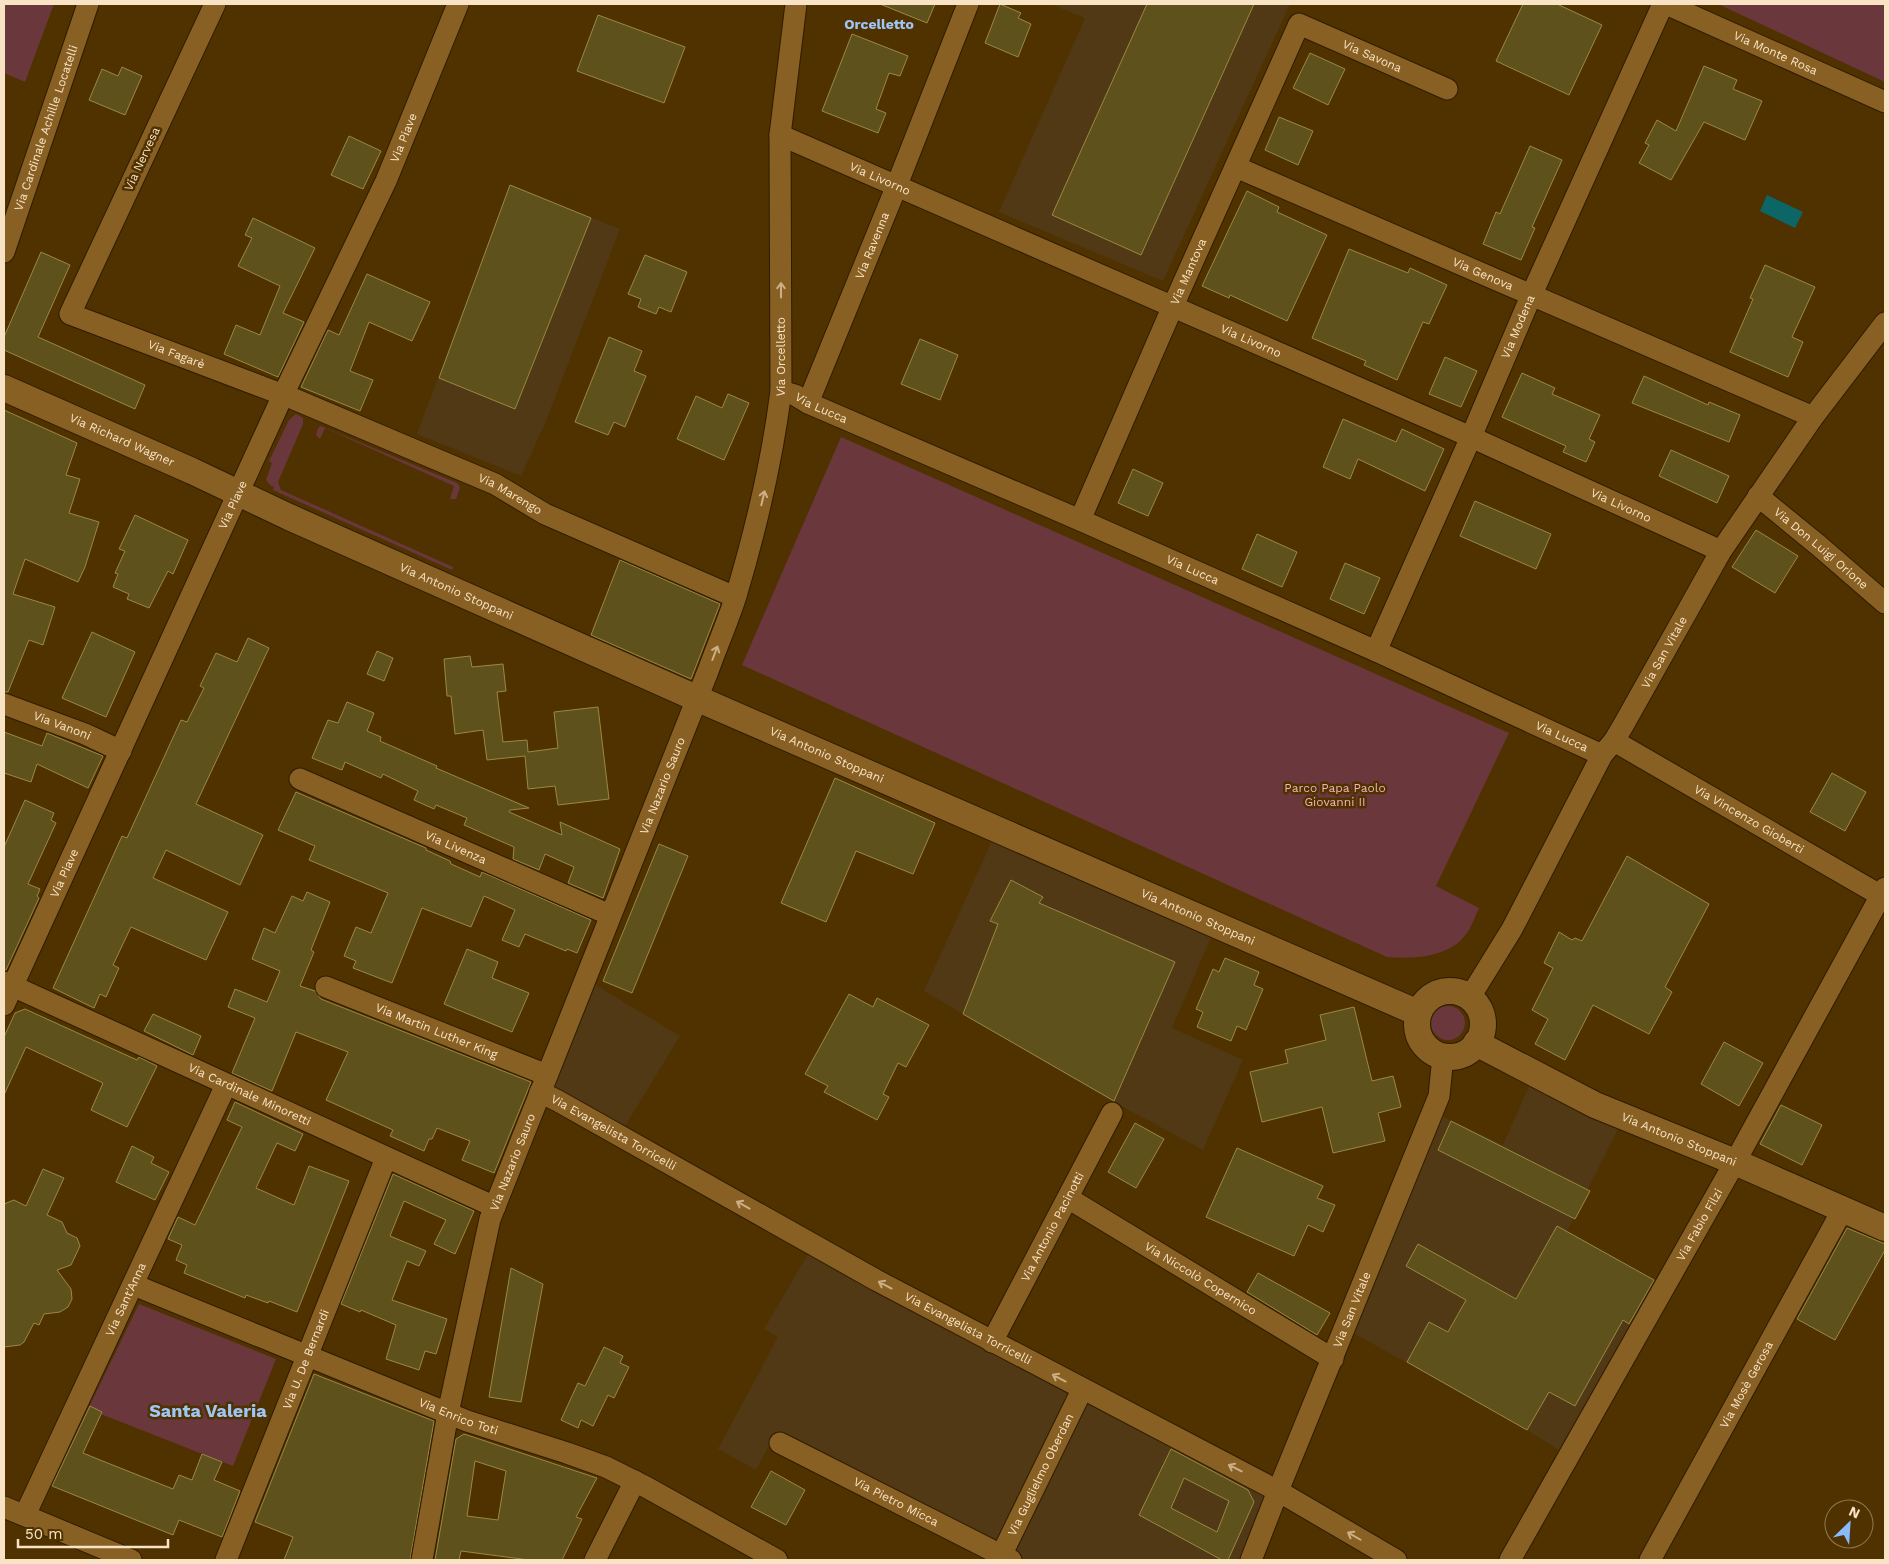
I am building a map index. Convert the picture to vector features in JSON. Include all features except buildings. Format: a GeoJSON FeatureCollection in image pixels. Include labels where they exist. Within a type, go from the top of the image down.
{"type":"FeatureCollection","features":[{"type":"Feature","properties":{"kind":"street","name":"Via Cardinale Achille Locatelli"},"geometry":{"type":"LineString","coordinates":[[4,252],[88,4]]}},
{"type":"Feature","properties":{"kind":"street","name":"Via Nervesa"},"geometry":{"type":"LineString","coordinates":[[70,314],[215,4]]}},
{"type":"Feature","properties":{"kind":"street","name":"Via Piave"},"geometry":{"type":"LineString","coordinates":[[7,991],[121,751],[283,395],[386,180],[458,4]]}},
{"type":"Feature","properties":{"kind":"street","name":"Via Orcelletto"},"geometry":{"type":"LineString","coordinates":[[696,698],[735,597],[762,499],[776,433],[781,391],[780,135],[796,4]]}},
{"type":"Feature","properties":{"kind":"street","name":"Via Ravenna"},"geometry":{"type":"LineString","coordinates":[[808,403],[968,4]]}},
{"type":"Feature","properties":{"kind":"street","name":"Via Monte Rosa"},"geometry":{"type":"LineString","coordinates":[[1664,4],[1885,102]]}},
{"type":"Feature","properties":{"kind":"street","name":"Via Modena"},"geometry":{"type":"LineString","coordinates":[[1376,651],[1531,296],[1664,4]]}},
{"type":"Feature","properties":{"kind":"street","name":"Via Savona"},"geometry":{"type":"LineString","coordinates":[[1299,24],[1447,89]]}},
{"type":"Feature","properties":{"kind":"street","name":"Via Mantova"},"geometry":{"type":"LineString","coordinates":[[1080,520],[1299,24]]}},
{"type":"Feature","properties":{"kind":"street","name":"Via Livorno"},"geometry":{"type":"LineString","coordinates":[[780,135],[1471,437],[1720,552]]}},
{"type":"Feature","properties":{"kind":"street","name":"Via Genova"},"geometry":{"type":"LineString","coordinates":[[1236,167],[1813,417]]}},
{"type":"Feature","properties":{"kind":"street","name":"Via Fagarè"},"geometry":{"type":"LineString","coordinates":[[70,314],[283,395]]}},
{"type":"Feature","properties":{"kind":"street","name":"Via San Vitale"},"geometry":{"type":"LineString","coordinates":[[1470,998],[1512,929],[1608,748],[1720,552],[1813,417],[1885,323]]}},
{"type":"Feature","properties":{"kind":"street","name":"Via Richard Wagner"},"geometry":{"type":"LineString","coordinates":[[4,388],[238,493]]}},
{"type":"Feature","properties":{"kind":"street","name":"Via Lucca"},"geometry":{"type":"LineString","coordinates":[[781,391],[795,395],[808,403],[1080,520],[1376,651],[1608,748]]}},
{"type":"Feature","properties":{"kind":"street","name":"Via Marengo"},"geometry":{"type":"LineString","coordinates":[[283,395],[481,478],[545,514],[735,597]]}},
{"type":"Feature","properties":{"kind":"street","name":"Via Antonio Stoppani"},"geometry":{"type":"LineString","coordinates":[[238,493],[696,698],[1418,1014]]}},
{"type":"Feature","properties":{"kind":"street","name":"Via Don Luigi Orione"},"geometry":{"type":"LineString","coordinates":[[1758,496],[1885,603]]}},
{"type":"Feature","properties":{"kind":"street","name":"Via Nazario Sauro"},"geometry":{"type":"LineString","coordinates":[[422,1560],[448,1413],[484,1243],[495,1207],[696,698]]}},
{"type":"Feature","properties":{"kind":"street","name":"Via Vanoni"},"geometry":{"type":"LineString","coordinates":[[4,704],[85,734],[121,751]]}},
{"type":"Feature","properties":{"kind":"street","name":"Via Vincenzo Gioberti"},"geometry":{"type":"LineString","coordinates":[[1608,748],[1884,894]]}},
{"type":"Feature","properties":{"kind":"street","name":"Via Livenza"},"geometry":{"type":"LineString","coordinates":[[300,779],[610,916]]}},
{"type":"Feature","properties":{"kind":"street","name":"Via Fabio Filzi"},"geometry":{"type":"LineString","coordinates":[[1510,1560],[1884,894]]}},
{"type":"Feature","properties":{"kind":"street","name":"Via Martin Luther King"},"geometry":{"type":"LineString","coordinates":[[326,987],[544,1084]]}},
{"type":"Feature","properties":{"kind":"street"},"geometry":{"type":"LineString","coordinates":[[1450,990],[1461,992],[1470,998],[1477,1004],[1483,1022],[1482,1031],[1476,1044],[1466,1053],[1458,1056],[1443,1056],[1430,1050],[1422,1043],[1417,1029],[1418,1014],[1422,1004],[1430,996],[1450,990]]}},
{"type":"Feature","properties":{"kind":"street","name":"Via Cardinale Minoretti"},"geometry":{"type":"LineString","coordinates":[[7,991],[226,1085],[495,1207]]}},
{"type":"Feature","properties":{"kind":"street","name":"Via Antonio Stoppani"},"geometry":{"type":"LineString","coordinates":[[1476,1044],[1595,1105],[1735,1162],[1885,1228]]}},
{"type":"Feature","properties":{"kind":"street","name":"Via San Vitale"},"geometry":{"type":"LineString","coordinates":[[1252,1560],[1278,1491],[1439,1096],[1443,1056]]}},
{"type":"Feature","properties":{"kind":"street","name":"Via Evangelista Torricelli"},"geometry":{"type":"LineString","coordinates":[[544,1084],[558,1100],[876,1280],[1082,1390],[1278,1491],[1396,1560]]}},
{"type":"Feature","properties":{"kind":"street","name":"Via Sant'Anna"},"geometry":{"type":"LineString","coordinates":[[25,1515],[226,1085]]}},
{"type":"Feature","properties":{"kind":"street","name":"Via Antonio Pacinotti"},"geometry":{"type":"LineString","coordinates":[[992,1342],[1112,1113]]}},
{"type":"Feature","properties":{"kind":"street","name":"Via U. De Bernardi"},"geometry":{"type":"LineString","coordinates":[[226,1560],[386,1158]]}},
{"type":"Feature","properties":{"kind":"street","name":"Via Niccolò Copernico"},"geometry":{"type":"LineString","coordinates":[[1068,1198],[1333,1359]]}},
{"type":"Feature","properties":{"kind":"street","name":"Via Mosè Gerosa"},"geometry":{"type":"LineString","coordinates":[[1650,1560],[1843,1210]]}},
{"type":"Feature","properties":{"kind":"street","name":"Via Enrico Toti"},"geometry":{"type":"LineString","coordinates":[[134,1284],[467,1421],[576,1456],[635,1481],[777,1560]]}},
{"type":"Feature","properties":{"kind":"street","name":"Via Guglielmo Oberdan"},"geometry":{"type":"LineString","coordinates":[[1004,1559],[1082,1390]]}},
{"type":"Feature","properties":{"kind":"street","name":"Via Pietro Micca"},"geometry":{"type":"LineString","coordinates":[[780,1443],[1004,1559]]}},
{"type":"Feature","properties":{"kind":"street"},"geometry":{"type":"LineString","coordinates":[[596,1560],[635,1481]]}},
{"type":"Feature","properties":{"kind":"street"},"geometry":{"type":"LineString","coordinates":[[4,1507],[131,1560]]}},
{"type":"Feature","properties":{"kind":"shaded area"},"geometry":{"type":"Polygon","coordinates":[[[1050,4],[1290,4],[1163,281],[999,212],[1085,18],[1050,4]]]}},
{"type":"Feature","properties":{"kind":"shaded area"},"geometry":{"type":"Polygon","coordinates":[[[510,185],[620,229],[546,421],[521,476],[417,434],[510,185]]]}},
{"type":"Feature","properties":{"kind":"shaded area"},"geometry":{"type":"Polygon","coordinates":[[[996,832],[1215,928],[1172,1028],[1243,1060],[1203,1150],[1114,1102],[924,991],[996,832]]]}},
{"type":"Feature","properties":{"kind":"shaded area"},"geometry":{"type":"Polygon","coordinates":[[[592,983],[680,1036],[617,1139],[544,1102],[592,983]]]}},
{"type":"Feature","properties":{"kind":"shaded area"},"geometry":{"type":"Polygon","coordinates":[[[1534,1075],[1623,1119],[1567,1231],[1662,1285],[1565,1454],[1527,1430],[1348,1330],[1435,1113],[1503,1145],[1534,1075]]]}},
{"type":"Feature","properties":{"kind":"shaded area"},"geometry":{"type":"Polygon","coordinates":[[[811,1249],[1275,1492],[1249,1560],[1015,1560],[773,1438],[756,1470],[718,1449],[778,1337],[764,1329],[811,1249]]]}},
{"type":"Feature","properties":{"kind":"green space"},"geometry":{"type":"Polygon","coordinates":[[[4,4],[54,4],[25,82],[4,73],[4,4]]]}},
{"type":"Feature","properties":{"kind":"green space"},"geometry":{"type":"Polygon","coordinates":[[[1718,4],[1885,4],[1885,82],[1718,4]]]}},
{"type":"Feature","properties":{"kind":"green space"},"geometry":{"type":"Polygon","coordinates":[[[296,414],[303,418],[303,424],[278,482],[281,490],[453,567],[452,570],[273,490],[274,487],[266,480],[272,463],[269,461],[289,420],[296,414]]]}},
{"type":"Feature","properties":{"kind":"green space"},"geometry":{"type":"Polygon","coordinates":[[[321,426],[457,483],[460,487],[456,499],[450,499],[454,486],[325,428],[320,439],[316,435],[318,428],[321,426]]]}},
{"type":"Feature","properties":{"kind":"green space","name":"Parco Papa Paolo Giovanni II"},"geometry":{"type":"Polygon","coordinates":[[[841,437],[1509,733],[1436,886],[1479,908],[1467,933],[1451,948],[1441,952],[1419,957],[1387,957],[742,665],[841,437]]]}},
{"type":"Feature","properties":{"kind":"green space"},"geometry":{"type":"Polygon","coordinates":[[[1448,1006],[1460,1011],[1465,1023],[1460,1035],[1448,1040],[1436,1035],[1431,1023],[1436,1011],[1448,1006]]]}},
{"type":"Feature","properties":{"kind":"green space"},"geometry":{"type":"Polygon","coordinates":[[[139,1304],[276,1359],[233,1466],[88,1409],[139,1304]]]}},
{"type":"Feature","properties":{"kind":"water"},"geometry":{"type":"Polygon","coordinates":[[[1767,195],[1803,212],[1795,228],[1760,211],[1767,195]]]}},
{"type":"Feature","properties":{"kind":"district","name":"Orcelletto"},"geometry":{"type":"Point","coordinates":[879,24]}},
{"type":"Feature","properties":{"kind":"district","name":"Santa Valeria"},"geometry":{"type":"Point","coordinates":[208,1411]}}]}
